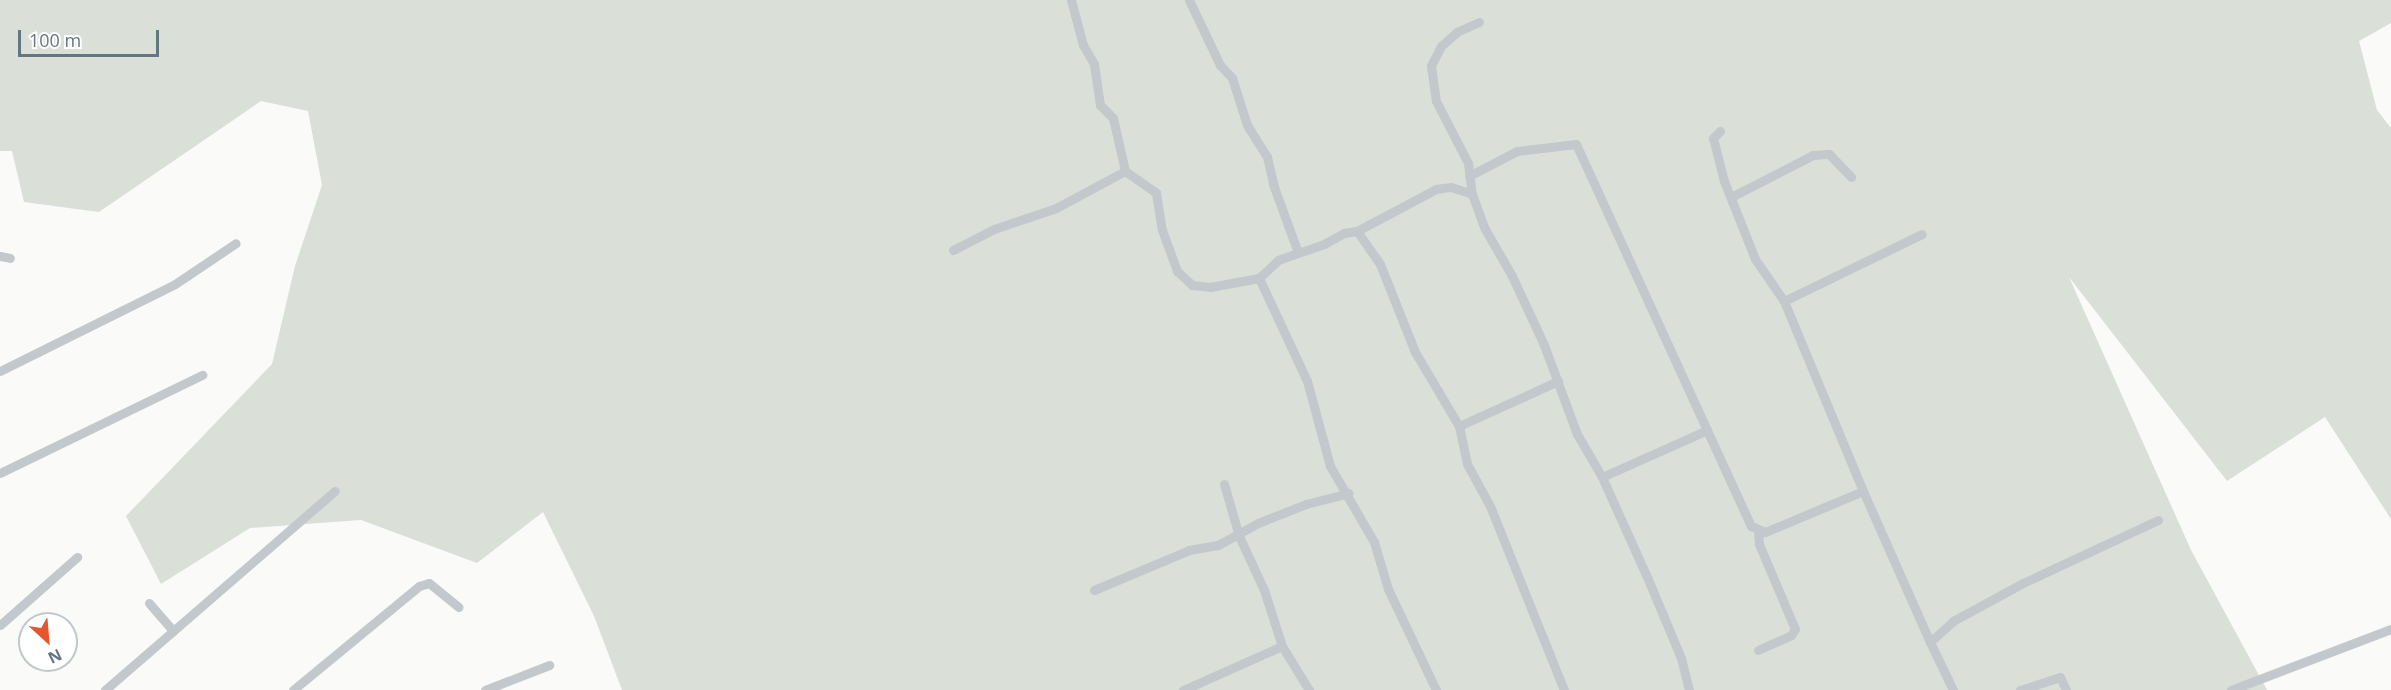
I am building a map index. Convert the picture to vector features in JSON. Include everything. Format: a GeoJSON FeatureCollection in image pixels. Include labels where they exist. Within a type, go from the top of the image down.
{"type":"FeatureCollection","features":[{"type":"Feature","properties":{"kind":"street"},"geometry":{"type":"LineString","coordinates":[[1071,0],[1083,45],[1094,64],[1100,105],[1113,118],[1125,171],[1156,194],[1168,250],[1177,271],[1192,285],[1210,287],[1260,278],[1278,260],[1297,250],[1357,231],[1436,189],[1451,187],[1472,194]]}},
{"type":"Feature","properties":{"kind":"street"},"geometry":{"type":"LineString","coordinates":[[1189,0],[1220,65],[1232,78],[1247,125],[1267,157],[1273,184],[1297,250]]}},
{"type":"Feature","properties":{"kind":"street"},"geometry":{"type":"LineString","coordinates":[[1479,22],[1457,32],[1441,46],[1431,66],[1436,101],[1468,162],[1472,194],[1485,229],[1512,276],[1544,345],[1577,434],[1602,477],[1681,658],[1689,690]]}},
{"type":"Feature","properties":{"kind":"street"},"geometry":{"type":"LineString","coordinates":[[1720,131],[1713,138],[1715,153],[1755,259],[1784,301],[1863,491],[1953,690]]}},
{"type":"Feature","properties":{"kind":"street"},"geometry":{"type":"LineString","coordinates":[[1469,176],[1518,151],[1576,144],[1751,526],[1758,529],[1773,529],[1863,491]]}},
{"type":"Feature","properties":{"kind":"street"},"geometry":{"type":"LineString","coordinates":[[1731,197],[1813,154],[1829,154],[1851,177]]}},
{"type":"Feature","properties":{"kind":"street"},"geometry":{"type":"LineString","coordinates":[[953,250],[994,229],[1056,208],[1125,171]]}},
{"type":"Feature","properties":{"kind":"street"},"geometry":{"type":"LineString","coordinates":[[1357,231],[1380,264],[1415,352],[1459,426],[1467,464],[1490,506],[1563,690]]}},
{"type":"Feature","properties":{"kind":"street"},"geometry":{"type":"LineString","coordinates":[[1784,301],[1922,234]]}},
{"type":"Feature","properties":{"kind":"street"},"geometry":{"type":"LineString","coordinates":[[0,371],[175,284],[236,243]]}},
{"type":"Feature","properties":{"kind":"street"},"geometry":{"type":"LineString","coordinates":[[0,256],[10,258]]}},
{"type":"Feature","properties":{"kind":"street"},"geometry":{"type":"LineString","coordinates":[[1260,278],[1307,381],[1330,466],[1349,493],[1374,542],[1388,589],[1436,690]]}},
{"type":"Feature","properties":{"kind":"street"},"geometry":{"type":"LineString","coordinates":[[0,473],[202,375]]}},
{"type":"Feature","properties":{"kind":"street"},"geometry":{"type":"LineString","coordinates":[[1459,426],[1558,381]]}},
{"type":"Feature","properties":{"kind":"street"},"geometry":{"type":"LineString","coordinates":[[1602,477],[1707,430]]}},
{"type":"Feature","properties":{"kind":"street"},"geometry":{"type":"LineString","coordinates":[[1224,484],[1239,536],[1264,590],[1282,646],[1309,690]]}},
{"type":"Feature","properties":{"kind":"street"},"geometry":{"type":"LineString","coordinates":[[105,690],[335,490]]}},
{"type":"Feature","properties":{"kind":"street"},"geometry":{"type":"LineString","coordinates":[[1094,590],[1152,564],[1239,536],[1258,523],[1306,504],[1349,493]]}},
{"type":"Feature","properties":{"kind":"street"},"geometry":{"type":"LineString","coordinates":[[1930,642],[1953,621],[1983,603],[2158,520]]}},
{"type":"Feature","properties":{"kind":"street"},"geometry":{"type":"LineString","coordinates":[[1758,529],[1759,544],[1795,629],[1791,635],[1758,650]]}},
{"type":"Feature","properties":{"kind":"street"},"geometry":{"type":"LineString","coordinates":[[0,625],[77,557]]}},
{"type":"Feature","properties":{"kind":"street"},"geometry":{"type":"LineString","coordinates":[[293,690],[419,586],[429,583],[459,607]]}},
{"type":"Feature","properties":{"kind":"street"},"geometry":{"type":"LineString","coordinates":[[149,603],[172,631]]}},
{"type":"Feature","properties":{"kind":"street"},"geometry":{"type":"LineString","coordinates":[[2231,690],[2391,629]]}},
{"type":"Feature","properties":{"kind":"street"},"geometry":{"type":"LineString","coordinates":[[1183,690],[1282,646]]}},
{"type":"Feature","properties":{"kind":"street"},"geometry":{"type":"LineString","coordinates":[[485,690],[549,665]]}},
{"type":"Feature","properties":{"kind":"street"},"geometry":{"type":"LineString","coordinates":[[2020,690],[2060,677],[2066,690]]}},
{"type":"Feature","properties":{"kind":"shaded area"},"geometry":{"type":"Polygon","coordinates":[[[0,0],[2391,0],[2391,23],[2359,41],[2377,110],[2391,128],[2391,519],[2325,417],[2227,481],[2069,277],[2191,550],[2267,690],[622,690],[594,616],[543,512],[477,563],[361,520],[250,528],[161,584],[126,516],[272,364],[295,266],[322,185],[308,111],[261,101],[99,212],[24,202],[12,151],[0,151],[0,0]]]}}]}
